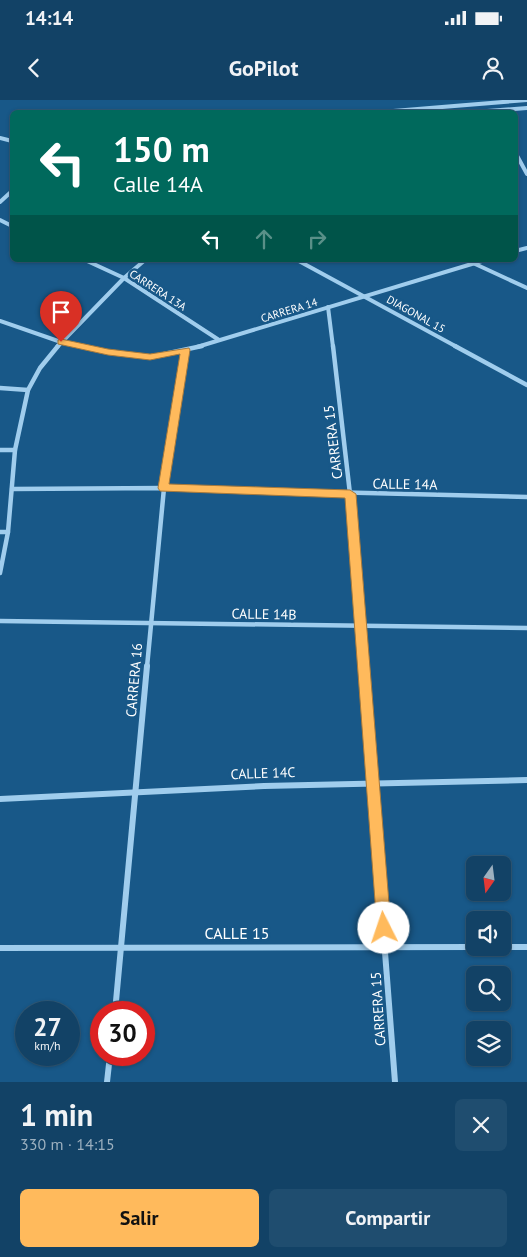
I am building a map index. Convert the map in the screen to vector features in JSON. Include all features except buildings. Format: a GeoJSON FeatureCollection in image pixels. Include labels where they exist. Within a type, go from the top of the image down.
{"type":"FeatureCollection","features":[{"type":"Feature","properties":{"kind":"street"},"geometry":{"type":"LineString","coordinates":[[388,110],[527,100]]}},
{"type":"Feature","properties":{"kind":"street"},"geometry":{"type":"LineString","coordinates":[[489,104],[493,110]]}},
{"type":"Feature","properties":{"kind":"street"},"geometry":{"type":"LineString","coordinates":[[510,110],[527,108]]}},
{"type":"Feature","properties":{"kind":"street"},"geometry":{"type":"LineString","coordinates":[[518,158],[527,174]]}},
{"type":"Feature","properties":{"kind":"street"},"geometry":{"type":"LineString","coordinates":[[0,202],[10,192]]}},
{"type":"Feature","properties":{"kind":"street","name":"CARRERA 13A"},"geometry":{"type":"LineString","coordinates":[[89,262],[124,278],[219,340]]}},
{"type":"Feature","properties":{"kind":"street"},"geometry":{"type":"LineString","coordinates":[[0,573],[8,532],[15,450],[28,390],[40,368],[61,342],[142,262]]}},
{"type":"Feature","properties":{"kind":"street","name":"DIAGONAL 15"},"geometry":{"type":"LineString","coordinates":[[301,262],[527,385]]}},
{"type":"Feature","properties":{"kind":"street","name":"CARRERA 14"},"geometry":{"type":"LineString","coordinates":[[0,321],[61,342],[108,352],[150,357],[185,350],[477,262]]}},
{"type":"Feature","properties":{"kind":"street"},"geometry":{"type":"LineString","coordinates":[[473,263],[527,288]]}},
{"type":"Feature","properties":{"kind":"street","name":"CARRERA 15"},"geometry":{"type":"LineString","coordinates":[[328,308],[350,494],[395,1082]]}},
{"type":"Feature","properties":{"kind":"street","name":"CARRERA 16"},"geometry":{"type":"LineString","coordinates":[[115,1001],[122,947],[164,488],[185,350]]}},
{"type":"Feature","properties":{"kind":"street"},"geometry":{"type":"LineString","coordinates":[[0,388],[28,390]]}},
{"type":"Feature","properties":{"kind":"street"},"geometry":{"type":"LineString","coordinates":[[0,450],[15,450]]}},
{"type":"Feature","properties":{"kind":"street","name":"CALLE 14A"},"geometry":{"type":"LineString","coordinates":[[12,489],[164,488],[527,497]]}},
{"type":"Feature","properties":{"kind":"street"},"geometry":{"type":"LineString","coordinates":[[0,532],[8,532]]}},
{"type":"Feature","properties":{"kind":"street","name":"CALLE 14B"},"geometry":{"type":"LineString","coordinates":[[0,622],[527,628]]}},
{"type":"Feature","properties":{"kind":"street","name":"CALLE 14C"},"geometry":{"type":"LineString","coordinates":[[0,799],[136,790],[373,782],[527,780]]}},
{"type":"Feature","properties":{"kind":"street","name":"CALLE 15"},"geometry":{"type":"LineString","coordinates":[[0,948],[466,947]]}},
{"type":"Feature","properties":{"kind":"street"},"geometry":{"type":"LineString","coordinates":[[511,947],[527,947]]}},
{"type":"Feature","properties":{"kind":"street"},"geometry":{"type":"LineString","coordinates":[[107,1082],[109,1066]]}},
{"type":"Feature","properties":{"kind":"route"},"geometry":{"type":"LineString","coordinates":[[61,342],[108,352],[150,357],[185,350],[164,488],[350,494],[384,928]]}}]}
